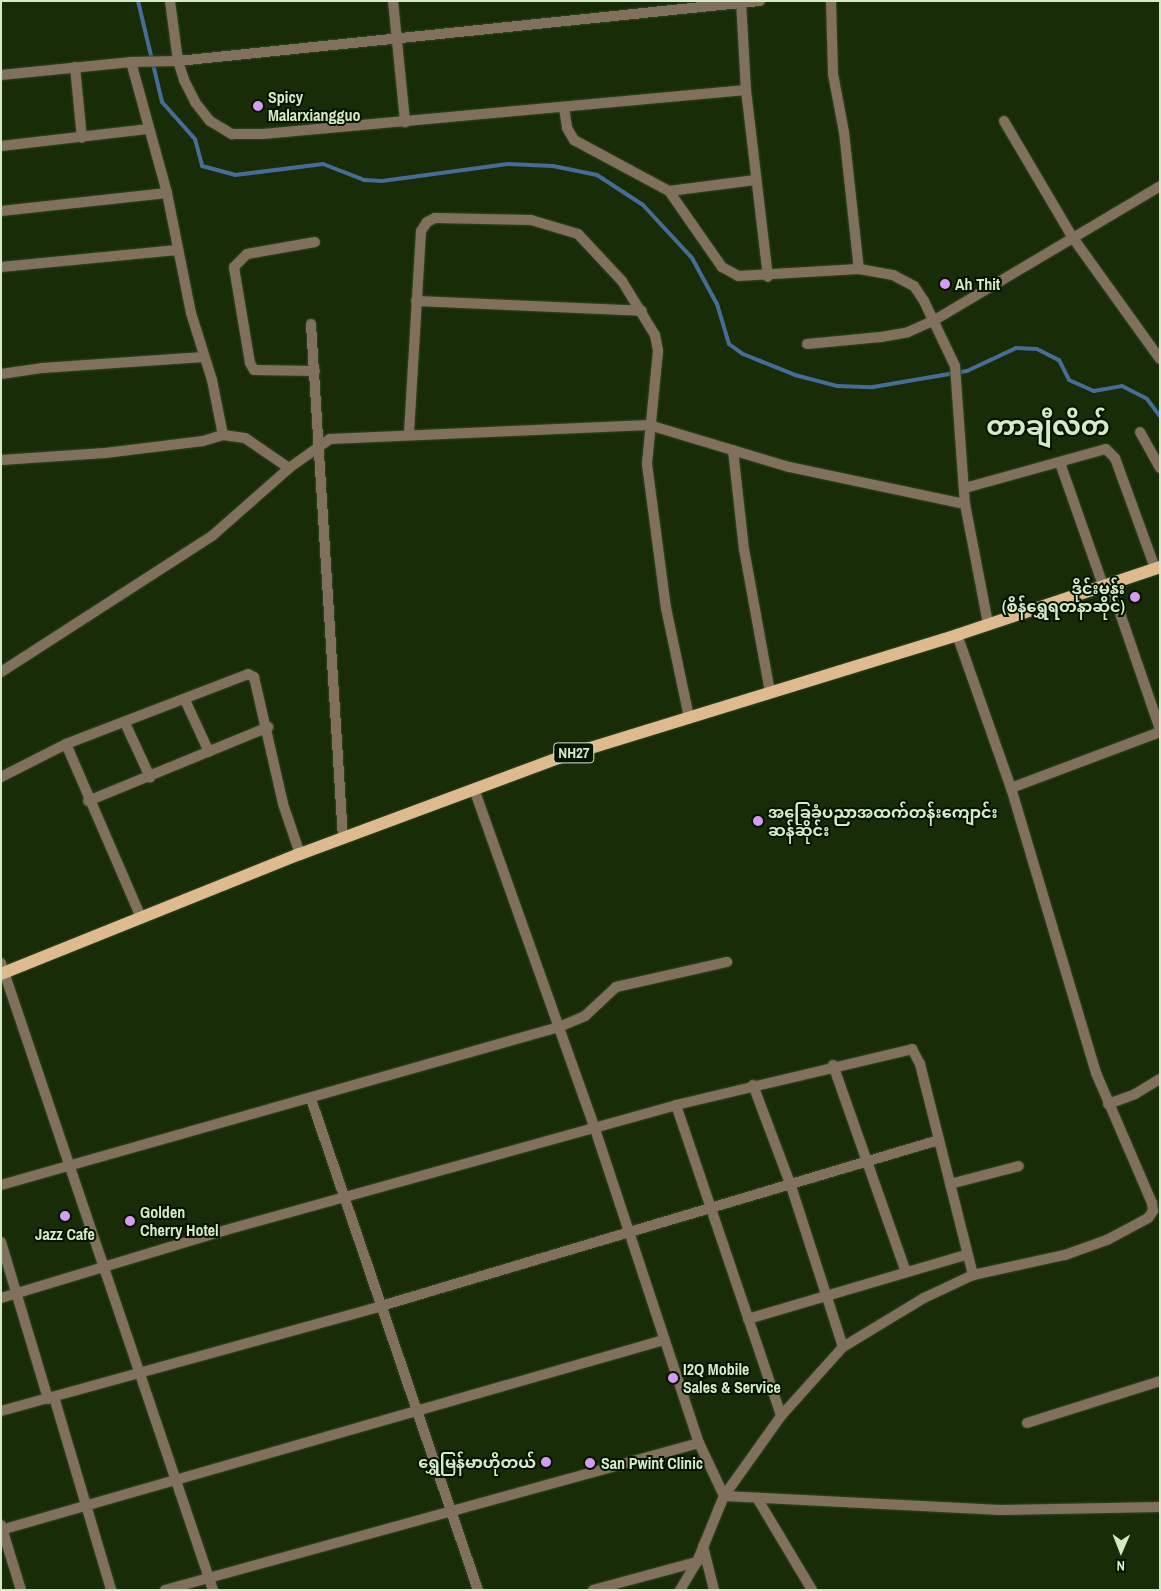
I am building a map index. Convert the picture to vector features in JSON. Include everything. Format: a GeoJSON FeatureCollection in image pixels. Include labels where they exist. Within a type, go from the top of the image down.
{"type":"FeatureCollection","features":[{"type":"Feature","properties":{"kind":"main road","name":"NH27"},"geometry":{"type":"LineString","coordinates":[[2,970],[300,854],[558,758],[957,635],[1158,567]]}},
{"type":"Feature","properties":{"kind":"street"},"geometry":{"type":"LineString","coordinates":[[170,1],[178,61],[194,102],[210,121],[232,134],[405,122],[746,90]]}},
{"type":"Feature","properties":{"kind":"street"},"geometry":{"type":"LineString","coordinates":[[393,1],[405,122]]}},
{"type":"Feature","properties":{"kind":"street"},"geometry":{"type":"LineString","coordinates":[[1,75],[130,62],[178,61],[397,40],[760,1]]}},
{"type":"Feature","properties":{"kind":"street"},"geometry":{"type":"LineString","coordinates":[[831,1],[833,74],[844,132],[859,269]]}},
{"type":"Feature","properties":{"kind":"street"},"geometry":{"type":"LineString","coordinates":[[741,2],[746,90],[755,180],[768,277]]}},
{"type":"Feature","properties":{"kind":"street"},"geometry":{"type":"LineString","coordinates":[[130,62],[167,193],[177,250],[223,435]]}},
{"type":"Feature","properties":{"kind":"street"},"geometry":{"type":"LineString","coordinates":[[75,67],[82,138]]}},
{"type":"Feature","properties":{"kind":"street"},"geometry":{"type":"LineString","coordinates":[[564,108],[567,128],[574,140],[669,191],[722,267],[738,276],[768,277],[859,269],[893,275],[914,286],[956,366],[965,504],[988,624]]}},
{"type":"Feature","properties":{"kind":"street"},"geometry":{"type":"LineString","coordinates":[[1004,121],[1073,238],[1160,359]]}},
{"type":"Feature","properties":{"kind":"street"},"geometry":{"type":"LineString","coordinates":[[1,146],[82,138],[149,128]]}},
{"type":"Feature","properties":{"kind":"street"},"geometry":{"type":"LineString","coordinates":[[669,191],[755,180]]}},
{"type":"Feature","properties":{"kind":"street"},"geometry":{"type":"LineString","coordinates":[[808,344],[881,337],[908,332],[933,321],[1160,186]]}},
{"type":"Feature","properties":{"kind":"street"},"geometry":{"type":"LineString","coordinates":[[1,211],[167,193]]}},
{"type":"Feature","properties":{"kind":"street"},"geometry":{"type":"LineString","coordinates":[[409,433],[421,231],[426,222],[435,218],[531,220],[578,234],[622,281],[655,335],[658,351],[649,425],[647,464],[666,608],[689,717]]}},
{"type":"Feature","properties":{"kind":"street"},"geometry":{"type":"LineString","coordinates":[[315,242],[246,254],[234,267],[250,363],[254,370],[315,371]]}},
{"type":"Feature","properties":{"kind":"street"},"geometry":{"type":"LineString","coordinates":[[1,267],[177,250]]}},
{"type":"Feature","properties":{"kind":"street"},"geometry":{"type":"LineString","coordinates":[[416,301],[642,311]]}},
{"type":"Feature","properties":{"kind":"street"},"geometry":{"type":"LineString","coordinates":[[311,324],[315,371],[317,449],[324,505],[344,838]]}},
{"type":"Feature","properties":{"kind":"street"},"geometry":{"type":"LineString","coordinates":[[1,374],[42,368],[204,358]]}},
{"type":"Feature","properties":{"kind":"street"},"geometry":{"type":"LineString","coordinates":[[1,672],[212,536],[289,468],[330,439],[409,433],[649,425],[789,467],[965,504]]}},
{"type":"Feature","properties":{"kind":"street"},"geometry":{"type":"LineString","coordinates":[[1140,432],[1160,468]]}},
{"type":"Feature","properties":{"kind":"street"},"geometry":{"type":"LineString","coordinates":[[1,460],[105,453],[203,441],[223,435],[245,438],[289,468]]}},
{"type":"Feature","properties":{"kind":"street"},"geometry":{"type":"LineString","coordinates":[[732,450],[744,549],[770,692]]}},
{"type":"Feature","properties":{"kind":"street"},"geometry":{"type":"LineString","coordinates":[[965,488],[1106,450],[1115,458],[1158,567]]}},
{"type":"Feature","properties":{"kind":"street"},"geometry":{"type":"LineString","coordinates":[[1010,788],[1160,730],[1060,463]]}},
{"type":"Feature","properties":{"kind":"street"},"geometry":{"type":"LineString","coordinates":[[680,1590],[697,1562],[724,1496],[781,1416],[843,1346],[924,1298],[973,1275],[1065,1256],[1108,1240],[1148,1218],[1152,1203],[1108,1104],[1065,975],[1010,788],[957,635]]}},
{"type":"Feature","properties":{"kind":"street"},"geometry":{"type":"LineString","coordinates":[[1,777],[66,744],[125,724],[248,674],[254,677],[268,727],[283,804],[300,854]]}},
{"type":"Feature","properties":{"kind":"street"},"geometry":{"type":"LineString","coordinates":[[185,700],[209,752]]}},
{"type":"Feature","properties":{"kind":"street"},"geometry":{"type":"LineString","coordinates":[[125,724],[150,777]]}},
{"type":"Feature","properties":{"kind":"street"},"geometry":{"type":"LineString","coordinates":[[88,801],[268,727]]}},
{"type":"Feature","properties":{"kind":"street"},"geometry":{"type":"LineString","coordinates":[[66,744],[88,801],[141,917]]}},
{"type":"Feature","properties":{"kind":"street"},"geometry":{"type":"LineString","coordinates":[[474,789],[595,1129],[699,1443],[724,1496]]}},
{"type":"Feature","properties":{"kind":"street"},"geometry":{"type":"LineString","coordinates":[[1,1185],[311,1099],[559,1027],[586,1016],[616,987],[727,962]]}},
{"type":"Feature","properties":{"kind":"street"},"geometry":{"type":"LineString","coordinates":[[2,970],[106,1266],[213,1590]]}},
{"type":"Feature","properties":{"kind":"street"},"geometry":{"type":"LineString","coordinates":[[1,1298],[106,1266],[676,1105],[833,1065],[912,1049],[920,1064],[966,1255],[973,1275]]}},
{"type":"Feature","properties":{"kind":"street"},"geometry":{"type":"LineString","coordinates":[[833,1065],[906,1272]]}},
{"type":"Feature","properties":{"kind":"street"},"geometry":{"type":"LineString","coordinates":[[1108,1104],[1135,1094],[1160,1079]]}},
{"type":"Feature","properties":{"kind":"street"},"geometry":{"type":"LineString","coordinates":[[753,1084],[791,1186],[843,1346]]}},
{"type":"Feature","properties":{"kind":"street"},"geometry":{"type":"LineString","coordinates":[[311,1099],[347,1199],[381,1306],[419,1411],[478,1590]]}},
{"type":"Feature","properties":{"kind":"street"},"geometry":{"type":"LineString","coordinates":[[676,1105],[781,1416]]}},
{"type":"Feature","properties":{"kind":"street"},"geometry":{"type":"LineString","coordinates":[[1,1411],[381,1306],[629,1232],[711,1210],[939,1140]]}},
{"type":"Feature","properties":{"kind":"street"},"geometry":{"type":"LineString","coordinates":[[950,1184],[1019,1166]]}},
{"type":"Feature","properties":{"kind":"street"},"geometry":{"type":"LineString","coordinates":[[1,1242],[87,1504],[111,1590]]}},
{"type":"Feature","properties":{"kind":"street"},"geometry":{"type":"LineString","coordinates":[[748,1319],[826,1294],[966,1255]]}},
{"type":"Feature","properties":{"kind":"street"},"geometry":{"type":"LineString","coordinates":[[21,1590],[2,1528],[664,1340]]}},
{"type":"Feature","properties":{"kind":"street"},"geometry":{"type":"LineString","coordinates":[[1027,1422],[1160,1381]]}},
{"type":"Feature","properties":{"kind":"street"},"geometry":{"type":"LineString","coordinates":[[165,1590],[699,1443]]}},
{"type":"Feature","properties":{"kind":"street"},"geometry":{"type":"LineString","coordinates":[[724,1496],[1001,1510],[1160,1507]]}},
{"type":"Feature","properties":{"kind":"street"},"geometry":{"type":"LineString","coordinates":[[757,1498],[812,1590]]}},
{"type":"Feature","properties":{"kind":"street"},"geometry":{"type":"LineString","coordinates":[[703,1546],[714,1590]]}},
{"type":"Feature","properties":{"kind":"street"},"geometry":{"type":"LineString","coordinates":[[593,1590],[697,1562]]}},
{"type":"Feature","properties":{"kind":"waterway"},"geometry":{"type":"LineString","coordinates":[[138,1],[162,102],[195,139],[202,166],[235,175],[323,164],[364,180],[382,181],[508,164],[553,166],[597,175],[643,205],[692,258],[717,304],[729,344],[743,354],[795,375],[837,386],[873,387],[967,371],[1016,348],[1037,349],[1059,360],[1069,380],[1094,391],[1122,386],[1147,399],[1160,416]]}},
{"type":"Feature","properties":{"kind":"place","name":"Spicy Malarxiangguo"},"geometry":{"type":"Point","coordinates":[258,106]}},
{"type":"Feature","properties":{"kind":"place","name":"Ah Thit"},"geometry":{"type":"Point","coordinates":[945,284]}},
{"type":"Feature","properties":{"kind":"place","name":"ဒိုင်းမွန်း (စိန်ရွှေရတနာဆိုင်)"},"geometry":{"type":"Point","coordinates":[1135,597]}},
{"type":"Feature","properties":{"kind":"place","name":"အခြေခံပညာအထက်တန်းကျောင်း ဆန်ဆိုင်း"},"geometry":{"type":"Point","coordinates":[758,821]}},
{"type":"Feature","properties":{"kind":"place","name":"Jazz Cafe"},"geometry":{"type":"Point","coordinates":[65,1216]}},
{"type":"Feature","properties":{"kind":"place","name":"Golden Cherry Hotel"},"geometry":{"type":"Point","coordinates":[130,1221]}},
{"type":"Feature","properties":{"kind":"place","name":"I2Q Mobile Sales & Service"},"geometry":{"type":"Point","coordinates":[673,1378]}},
{"type":"Feature","properties":{"kind":"place","name":"ရွှေမြန်မာဟိုတယ်"},"geometry":{"type":"Point","coordinates":[546,1462]}},
{"type":"Feature","properties":{"kind":"place","name":"San Pwint Clinic"},"geometry":{"type":"Point","coordinates":[590,1463]}},
{"type":"Feature","properties":{"kind":"district","name":"တာချီလိတ်"},"geometry":{"type":"Point","coordinates":[1048,426]}}]}
